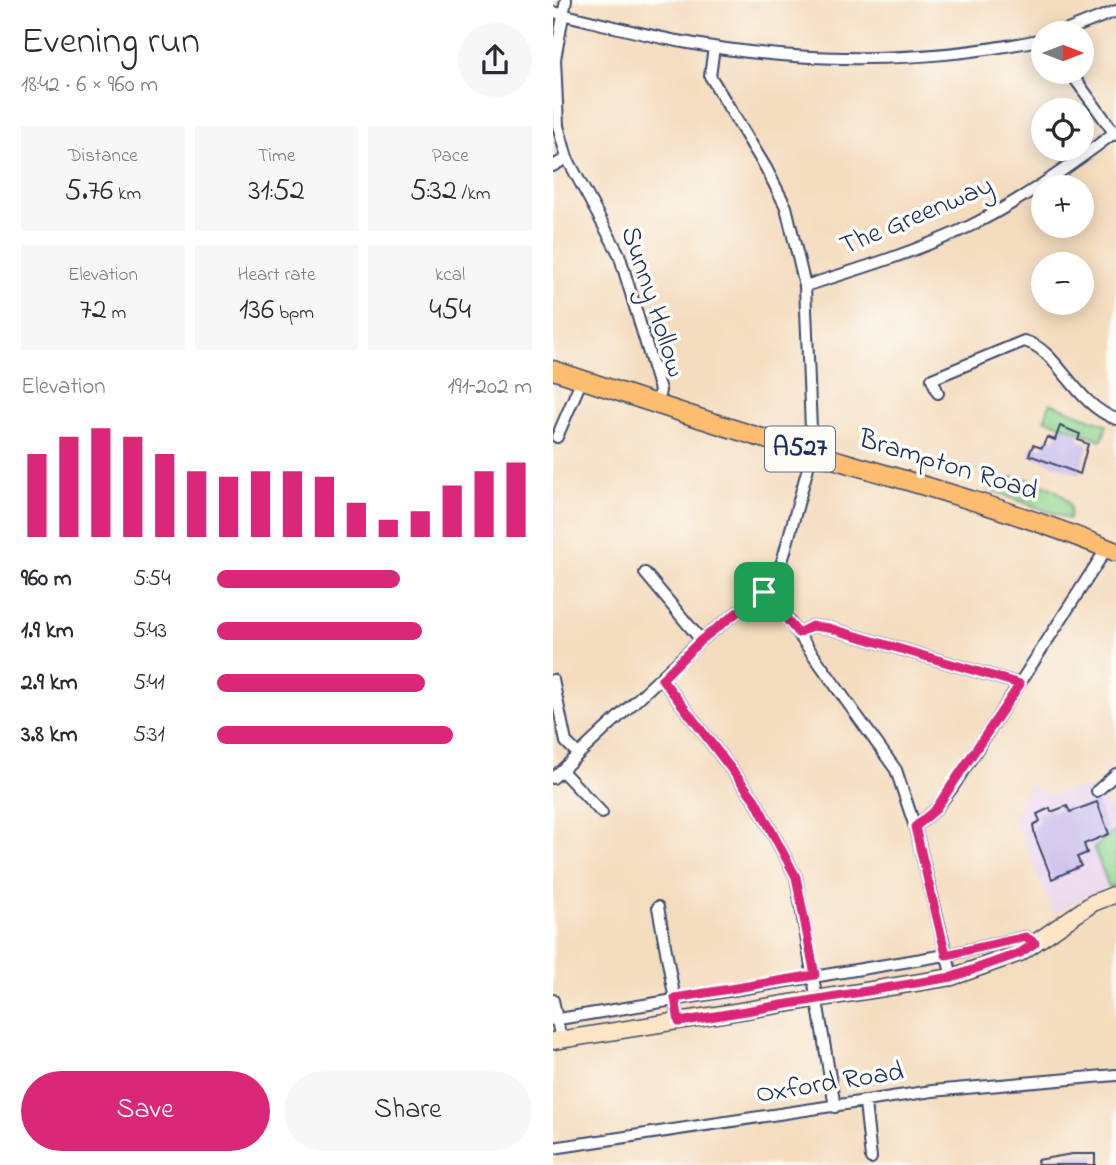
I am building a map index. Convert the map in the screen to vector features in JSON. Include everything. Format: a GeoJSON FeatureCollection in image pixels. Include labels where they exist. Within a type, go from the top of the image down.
{"type":"FeatureCollection","features":[{"type":"Feature","properties":{"kind":"highway","name":"Brampton Road"},"geometry":{"type":"LineString","coordinates":[[553,370],[657,405],[1048,524],[1113,548]]}},
{"type":"Feature","properties":{"kind":"main road"},"geometry":{"type":"LineString","coordinates":[[557,1041],[952,977],[1020,953],[1093,902],[1116,894]]}},
{"type":"Feature","properties":{"kind":"street","name":"Sunny Hollow"},"geometry":{"type":"LineString","coordinates":[[566,0],[558,13],[555,59],[554,96],[558,126],[567,159],[619,254],[660,390],[657,405]]}},
{"type":"Feature","properties":{"kind":"street"},"geometry":{"type":"LineString","coordinates":[[1091,21],[1116,11]]}},
{"type":"Feature","properties":{"kind":"street"},"geometry":{"type":"LineString","coordinates":[[558,13],[714,47],[822,57],[897,58],[971,51],[1031,41]]}},
{"type":"Feature","properties":{"kind":"street"},"geometry":{"type":"LineString","coordinates":[[602,813],[557,774],[701,640],[764,592],[782,562],[812,453],[804,286],[786,207],[766,168],[710,75],[714,47]]}},
{"type":"Feature","properties":{"kind":"street"},"geometry":{"type":"LineString","coordinates":[[1079,84],[1115,134]]}},
{"type":"Feature","properties":{"kind":"street","name":"The Greenway"},"geometry":{"type":"LineString","coordinates":[[804,286],[853,272],[970,226],[1065,170],[1115,134]]}},
{"type":"Feature","properties":{"kind":"street"},"geometry":{"type":"LineString","coordinates":[[553,166],[567,159]]}},
{"type":"Feature","properties":{"kind":"street"},"geometry":{"type":"LineString","coordinates":[[938,393],[932,379],[1024,341],[1043,350],[1080,396],[1116,419]]}},
{"type":"Feature","properties":{"kind":"street"},"geometry":{"type":"LineString","coordinates":[[557,437],[582,379]]}},
{"type":"Feature","properties":{"kind":"street"},"geometry":{"type":"LineString","coordinates":[[915,827],[943,799],[1113,548]]}},
{"type":"Feature","properties":{"kind":"street"},"geometry":{"type":"LineString","coordinates":[[645,573],[701,640]]}},
{"type":"Feature","properties":{"kind":"street"},"geometry":{"type":"LineString","coordinates":[[764,592],[798,633],[896,770],[915,827],[952,977]]}},
{"type":"Feature","properties":{"kind":"street"},"geometry":{"type":"LineString","coordinates":[[798,633],[812,626],[829,628],[1020,684]]}},
{"type":"Feature","properties":{"kind":"street"},"geometry":{"type":"LineString","coordinates":[[662,679],[755,800],[796,877],[819,998],[835,1107]]}},
{"type":"Feature","properties":{"kind":"street"},"geometry":{"type":"LineString","coordinates":[[553,680],[566,742],[578,754]]}},
{"type":"Feature","properties":{"kind":"street"},"geometry":{"type":"LineString","coordinates":[[1097,791],[1116,774]]}},
{"type":"Feature","properties":{"kind":"street"},"geometry":{"type":"LineString","coordinates":[[658,907],[679,1022]]}},
{"type":"Feature","properties":{"kind":"street"},"geometry":{"type":"LineString","coordinates":[[555,1019],[946,955],[1011,938],[1026,937],[1035,943]]}},
{"type":"Feature","properties":{"kind":"street"},"geometry":{"type":"LineString","coordinates":[[553,1000],[557,1041]]}},
{"type":"Feature","properties":{"kind":"street","name":"Oxford Road"},"geometry":{"type":"LineString","coordinates":[[553,1148],[932,1091],[1116,1075]]}},
{"type":"Feature","properties":{"kind":"street"},"geometry":{"type":"LineString","coordinates":[[865,1102],[871,1158]]}},
{"type":"Feature","properties":{"kind":"shaded area"},"geometry":{"type":"Polygon","coordinates":[[[1030,785],[1051,796],[1063,791],[1088,788],[1100,795],[1116,818],[1116,830],[1095,848],[1109,887],[1079,899],[1054,914],[1013,815],[1030,785]]]}},
{"type":"Feature","properties":{"kind":"green space"},"geometry":{"type":"Polygon","coordinates":[[[1050,403],[1107,425],[1102,440],[1045,419],[1050,403]]]}},
{"type":"Feature","properties":{"kind":"green space"},"geometry":{"type":"Polygon","coordinates":[[[1017,477],[1045,485],[1062,495],[1070,510],[1069,519],[988,489],[999,479],[1017,477]]]}},
{"type":"Feature","properties":{"kind":"green space"},"geometry":{"type":"Polygon","coordinates":[[[1116,830],[1116,883],[1109,887],[1094,848],[1116,830]]]}},
{"type":"Feature","properties":{"kind":"building"},"geometry":{"type":"Polygon","coordinates":[[[1060,426],[1080,434],[1078,440],[1088,444],[1080,474],[1029,455],[1033,445],[1042,448],[1047,437],[1055,440],[1060,426]]]}},
{"type":"Feature","properties":{"kind":"building"},"geometry":{"type":"Polygon","coordinates":[[[1097,802],[1109,834],[1084,844],[1087,853],[1077,857],[1081,866],[1052,879],[1035,836],[1033,825],[1040,821],[1037,814],[1050,808],[1051,812],[1067,806],[1070,812],[1097,802]]]}},
{"type":"Feature","properties":{"kind":"building"},"geometry":{"type":"Polygon","coordinates":[[[1072,1154],[1095,1154],[1095,1165],[1038,1165],[1037,1160],[1072,1154]]]}},
{"type":"Feature","properties":{"kind":"route"},"geometry":{"type":"LineString","coordinates":[[764,592],[776,603],[798,633],[812,626],[829,628],[1020,684],[935,810],[915,827],[946,955],[1011,938],[1026,937],[1035,943],[1020,953],[952,977],[679,1022],[675,998],[815,975],[796,877],[755,800],[662,679],[701,640],[764,592]]}}]}
